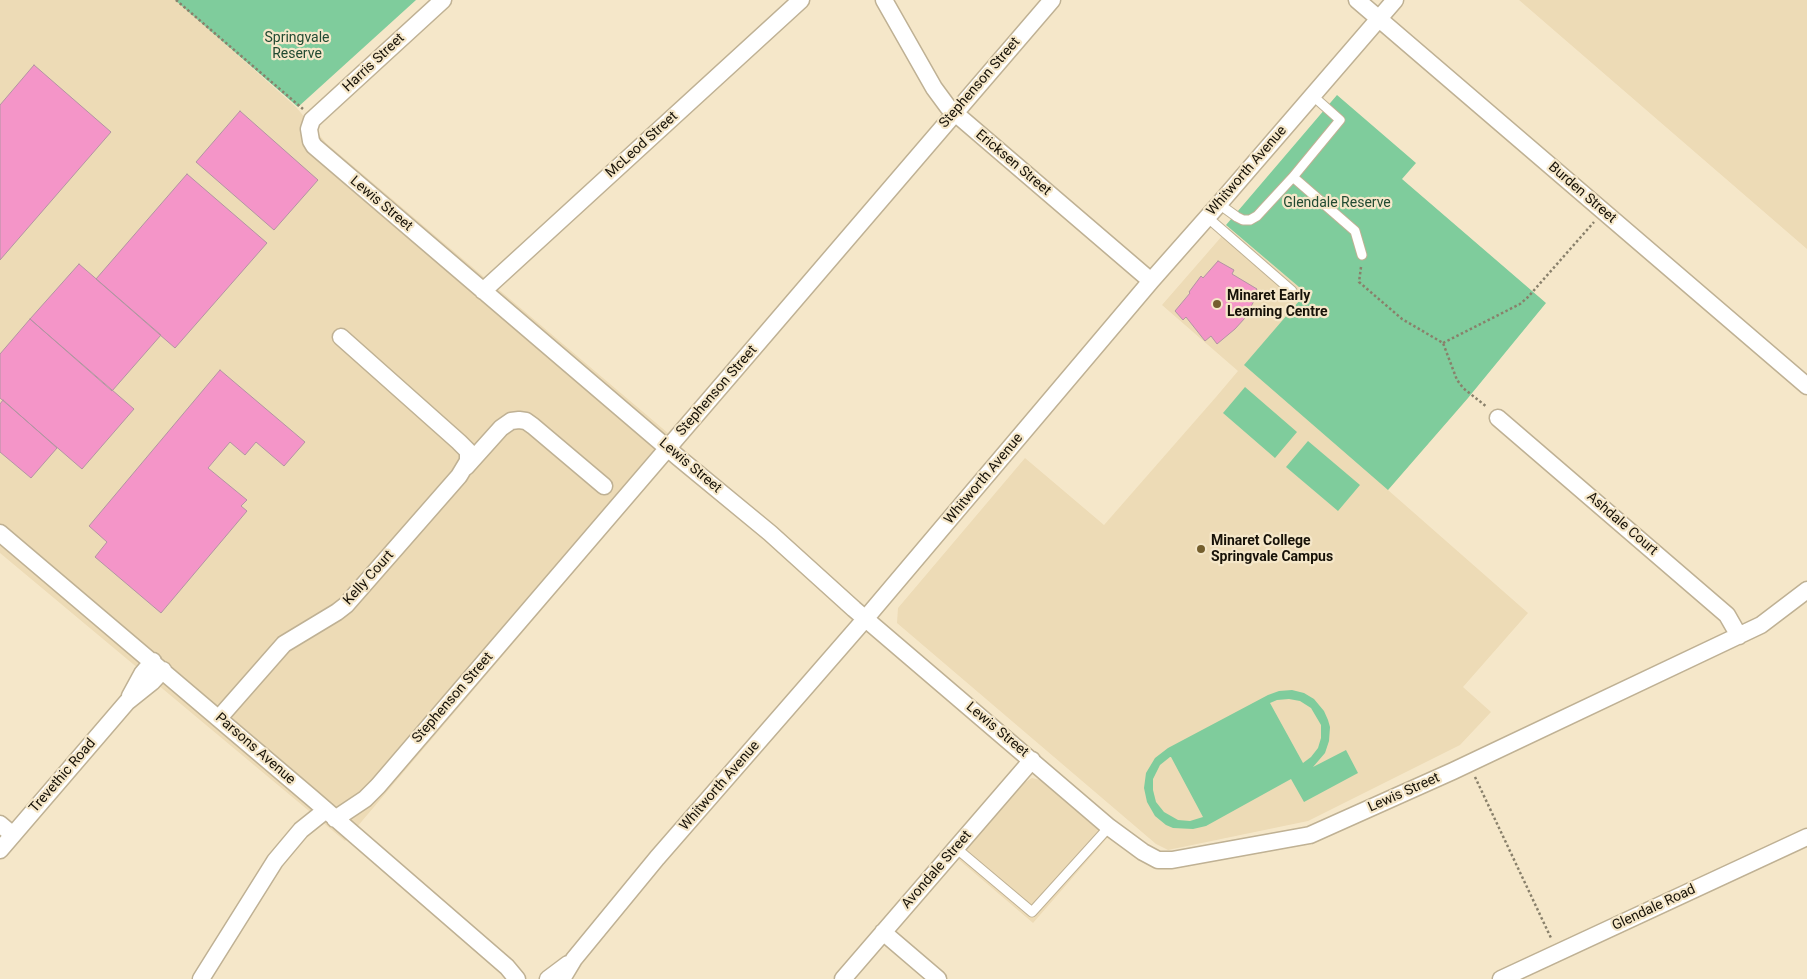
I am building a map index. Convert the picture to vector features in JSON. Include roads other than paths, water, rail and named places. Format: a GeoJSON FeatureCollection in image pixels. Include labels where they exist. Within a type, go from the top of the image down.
{"type":"FeatureCollection","features":[{"type":"Feature","properties":{"kind":"street","name":"Harris Street"},"geometry":{"type":"LineString","coordinates":[[308,122],[309,125],[443,0]]}},
{"type":"Feature","properties":{"kind":"street","name":"McLeod Street"},"geometry":{"type":"LineString","coordinates":[[483,291],[801,0]]}},
{"type":"Feature","properties":{"kind":"street","name":"Ericksen Street"},"geometry":{"type":"LineString","coordinates":[[884,0],[934,88],[948,107],[1151,281]]}},
{"type":"Feature","properties":{"kind":"street","name":"Stephenson Street"},"geometry":{"type":"LineString","coordinates":[[201,979],[275,861],[301,830],[330,814],[365,799],[378,786],[1052,0]]}},
{"type":"Feature","properties":{"kind":"street","name":"Burden Street"},"geometry":{"type":"LineString","coordinates":[[1357,0],[1807,386]]}},
{"type":"Feature","properties":{"kind":"street","name":"Whitworth Avenue"},"geometry":{"type":"LineString","coordinates":[[562,979],[574,959],[657,858],[866,618],[1151,281],[1220,204],[1395,0]]}},
{"type":"Feature","properties":{"kind":"street","name":"Lewis Street"},"geometry":{"type":"LineString","coordinates":[[308,122],[311,141],[318,150],[770,533],[1109,827],[1158,860],[1172,860],[1310,835],[1453,771],[1739,636],[1761,625],[1807,590]]}},
{"type":"Feature","properties":{"kind":"street"},"geometry":{"type":"LineString","coordinates":[[341,338],[468,450],[466,467]]}},
{"type":"Feature","properties":{"kind":"street","name":"Ashdale Court"},"geometry":{"type":"LineString","coordinates":[[1498,418],[1727,615],[1739,636]]}},
{"type":"Feature","properties":{"kind":"street","name":"Kelly Court"},"geometry":{"type":"LineString","coordinates":[[219,718],[284,644],[338,612],[346,605],[501,428],[511,422],[526,421],[604,486]]}},
{"type":"Feature","properties":{"kind":"street","name":"Parsons Avenue"},"geometry":{"type":"LineString","coordinates":[[0,533],[219,718],[512,973],[530,979]]}},
{"type":"Feature","properties":{"kind":"street","name":"Trevethic Road"},"geometry":{"type":"LineString","coordinates":[[0,850],[126,702],[142,674],[158,666]]}},
{"type":"Feature","properties":{"kind":"street","name":"Avondale Street"},"geometry":{"type":"LineString","coordinates":[[843,979],[1032,760]]}},
{"type":"Feature","properties":{"kind":"street"},"geometry":{"type":"LineString","coordinates":[[0,824],[13,835]]}},
{"type":"Feature","properties":{"kind":"street","name":"Glendale Road"},"geometry":{"type":"LineString","coordinates":[[1501,979],[1807,837]]}},
{"type":"Feature","properties":{"kind":"street"},"geometry":{"type":"LineString","coordinates":[[883,932],[938,979]]}},
{"type":"Feature","properties":{"kind":"street","name":"Whitworth Avenue"},"geometry":{"type":"LineString","coordinates":[[548,979],[574,959]]}},
{"type":"Feature","properties":{"kind":"lane"},"geometry":{"type":"LineString","coordinates":[[1220,204],[1236,217],[1250,220],[1257,216],[1293,176],[1340,120],[1313,96]]}},
{"type":"Feature","properties":{"kind":"lane"},"geometry":{"type":"LineString","coordinates":[[1293,176],[1355,231],[1362,255]]}},
{"type":"Feature","properties":{"kind":"lane"},"geometry":{"type":"LineString","coordinates":[[1207,217],[1292,291]]}},
{"type":"Feature","properties":{"kind":"lane"},"geometry":{"type":"LineString","coordinates":[[956,848],[1032,912],[1109,827]]}},
{"type":"Feature","properties":{"kind":"place","name":"Minaret Early Learning Centre"},"geometry":{"type":"Point","coordinates":[1217,304]}},
{"type":"Feature","properties":{"kind":"place","name":"Minaret College Springvale Campus"},"geometry":{"type":"Point","coordinates":[1201,549]}},
{"type":"Feature","properties":{"kind":"park label","name":"Springvale Reserve"},"geometry":{"type":"Point","coordinates":[297,46]}},
{"type":"Feature","properties":{"kind":"park label","name":"Glendale Reserve"},"geometry":{"type":"Point","coordinates":[1337,203]}}]}
